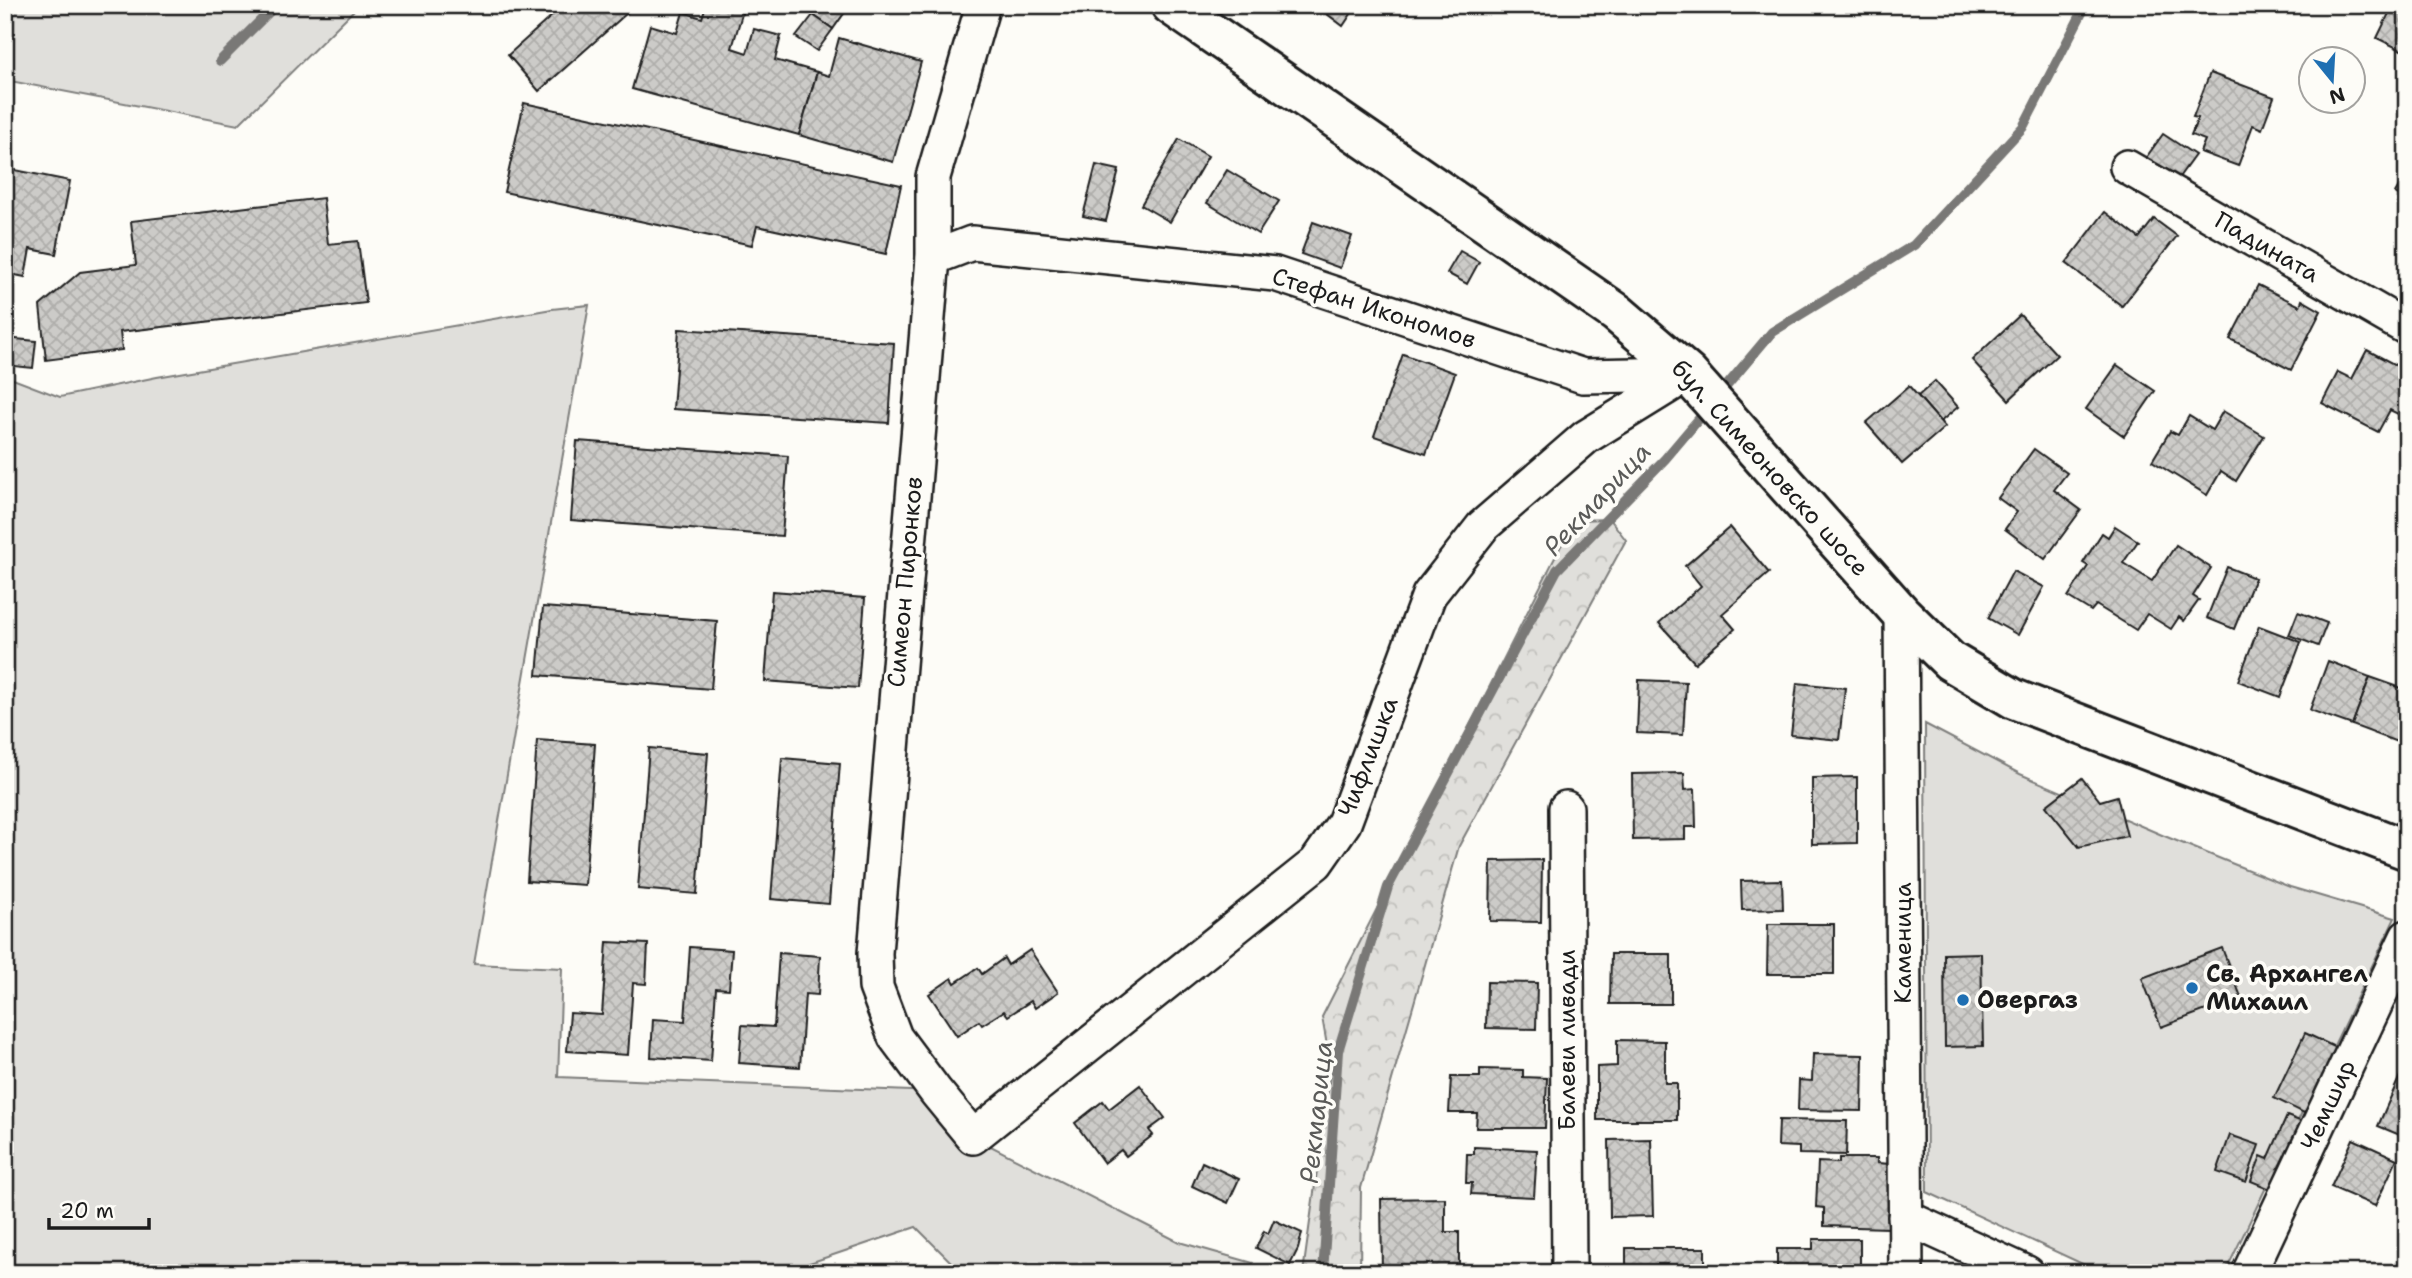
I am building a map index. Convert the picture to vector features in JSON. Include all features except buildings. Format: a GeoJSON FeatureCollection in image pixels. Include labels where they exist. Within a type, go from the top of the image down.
{"type":"FeatureCollection","features":[{"type":"Feature","properties":{"kind":"street","name":"Симеон Пиронков"},"geometry":{"type":"LineString","coordinates":[[973,1137],[895,1037],[876,988],[876,939],[933,258],[933,177],[983,5]]}},
{"type":"Feature","properties":{"kind":"street","name":"бул. Симеоновско шосе"},"geometry":{"type":"LineString","coordinates":[[1171,5],[1617,313],[1693,379],[1901,613],[1950,661],[2014,699],[2407,850]]}},
{"type":"Feature","properties":{"kind":"street","name":"Падината"},"geometry":{"type":"LineString","coordinates":[[2127,167],[2407,327]]}},
{"type":"Feature","properties":{"kind":"street","name":"Стефан Икономов"},"geometry":{"type":"LineString","coordinates":[[933,258],[972,243],[1275,274],[1583,376],[1693,379]]}},
{"type":"Feature","properties":{"kind":"street","name":"Чифлишка"},"geometry":{"type":"LineString","coordinates":[[973,1137],[1316,863],[1344,823],[1429,595],[1483,527],[1586,437],[1693,379]]}},
{"type":"Feature","properties":{"kind":"street","name":"Каменица"},"geometry":{"type":"LineString","coordinates":[[1901,613],[1906,1273]]}},
{"type":"Feature","properties":{"kind":"street","name":"Балеви ливади"},"geometry":{"type":"LineString","coordinates":[[1566,808],[1569,1273]]}},
{"type":"Feature","properties":{"kind":"street","name":"Чемшир"},"geometry":{"type":"LineString","coordinates":[[2249,1273],[2407,937]]}},
{"type":"Feature","properties":{"kind":"street"},"geometry":{"type":"LineString","coordinates":[[1905,1217],[2027,1273]]}},
{"type":"Feature","properties":{"kind":"green space"},"geometry":{"type":"Polygon","coordinates":[[[5,5],[359,5],[238,125],[5,80],[5,5]]]}},
{"type":"Feature","properties":{"kind":"green space"},"geometry":{"type":"Polygon","coordinates":[[[589,305],[474,964],[562,968],[558,1077],[936,1092],[973,1137],[1179,1242],[1253,1263],[1251,1273],[962,1273],[916,1227],[780,1273],[5,1273],[5,376],[60,397],[157,377],[552,309],[589,305]]]}},
{"type":"Feature","properties":{"kind":"green space"},"geometry":{"type":"Polygon","coordinates":[[[1610,519],[1626,540],[1459,846],[1361,1188],[1360,1273],[1303,1273],[1331,1068],[1322,1017],[1574,520],[1610,519]]]}},
{"type":"Feature","properties":{"kind":"green space"},"geometry":{"type":"Polygon","coordinates":[[[1925,724],[2020,774],[2162,835],[2290,887],[2395,918],[2225,1273],[2102,1273],[1927,1192],[1925,724]]]}},
{"type":"Feature","properties":{"kind":"waterway"},"geometry":{"type":"LineString","coordinates":[[220,61],[276,5]]}},
{"type":"Feature","properties":{"kind":"waterway","name":"Рекмарица"},"geometry":{"type":"LineString","coordinates":[[1719,395],[1772,332],[1914,245],[2023,127],[2086,5]]}},
{"type":"Feature","properties":{"kind":"waterway","name":"Рекмарица"},"geometry":{"type":"LineString","coordinates":[[1323,1273],[1338,1051],[1388,887],[1557,570],[1665,459],[1709,407]]}},
{"type":"Feature","properties":{"kind":"place","name":"Св. Архангел Михаил"},"geometry":{"type":"Point","coordinates":[2192,988]}},
{"type":"Feature","properties":{"kind":"place","name":"Овергаз"},"geometry":{"type":"Point","coordinates":[1963,1000]}}]}
